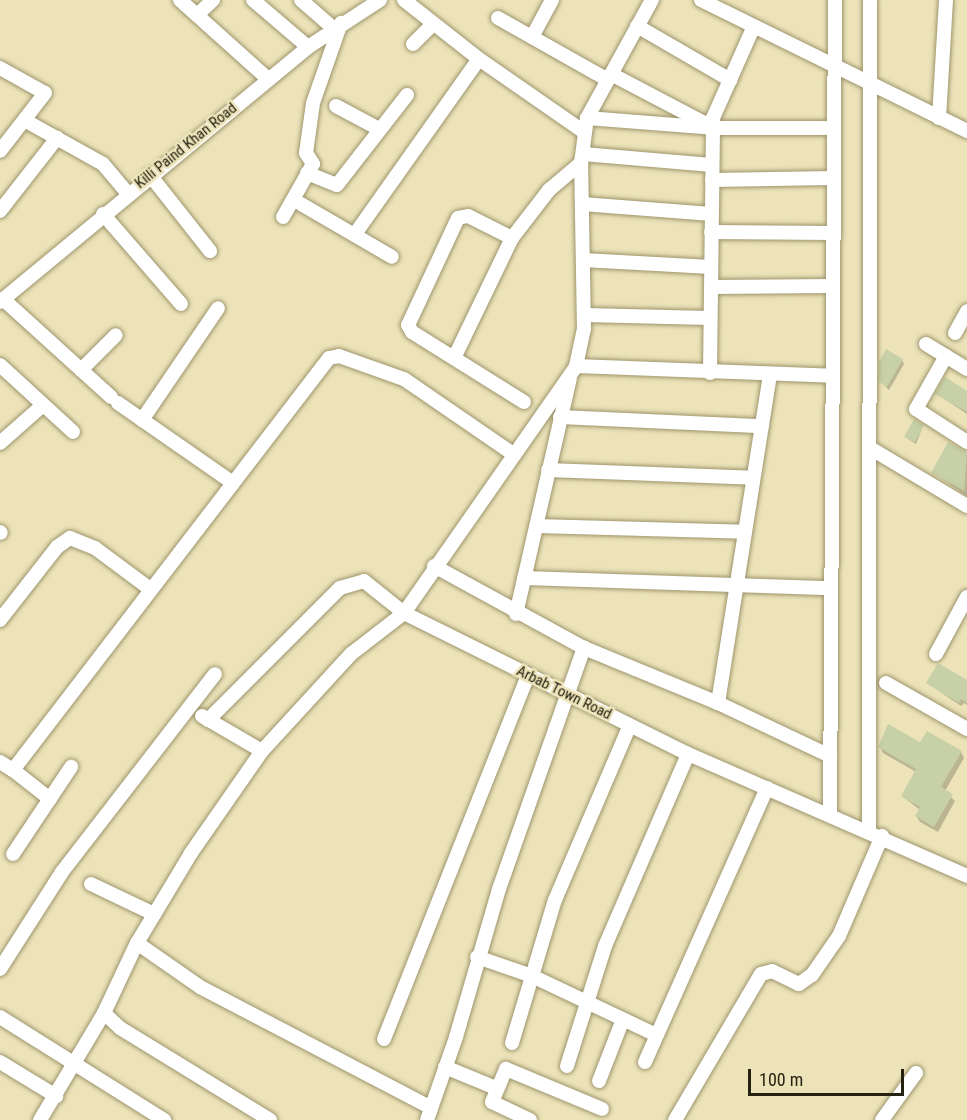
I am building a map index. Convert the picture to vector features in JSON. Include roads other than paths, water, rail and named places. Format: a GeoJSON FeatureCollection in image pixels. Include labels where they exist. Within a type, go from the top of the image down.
{"type":"FeatureCollection","features":[{"type":"Feature","properties":{"kind":"street"},"geometry":{"type":"LineString","coordinates":[[180,0],[268,79]]}},
{"type":"Feature","properties":{"kind":"street"},"geometry":{"type":"LineString","coordinates":[[197,15],[213,0]]}},
{"type":"Feature","properties":{"kind":"street"},"geometry":{"type":"LineString","coordinates":[[253,0],[308,47]]}},
{"type":"Feature","properties":{"kind":"street"},"geometry":{"type":"LineString","coordinates":[[283,217],[313,164],[306,153],[313,103],[337,26],[301,0]]}},
{"type":"Feature","properties":{"kind":"street","name":"Killi Paind Khan Road"},"geometry":{"type":"LineString","coordinates":[[2,300],[128,193],[308,47],[380,0]]}},
{"type":"Feature","properties":{"kind":"street"},"geometry":{"type":"LineString","coordinates":[[404,0],[479,60],[586,125],[834,128]]}},
{"type":"Feature","properties":{"kind":"street"},"geometry":{"type":"LineString","coordinates":[[532,37],[552,0]]}},
{"type":"Feature","properties":{"kind":"street"},"geometry":{"type":"LineString","coordinates":[[516,614],[560,417],[574,368],[584,315],[582,159],[586,125],[652,0]]}},
{"type":"Feature","properties":{"kind":"street"},"geometry":{"type":"LineString","coordinates":[[701,0],[753,28],[967,131]]}},
{"type":"Feature","properties":{"kind":"street"},"geometry":{"type":"LineString","coordinates":[[830,815],[834,0]]}},
{"type":"Feature","properties":{"kind":"street"},"geometry":{"type":"LineString","coordinates":[[675,1120],[761,974],[772,971],[799,984],[812,975],[839,936],[875,833],[870,448],[870,0]]}},
{"type":"Feature","properties":{"kind":"street"},"geometry":{"type":"LineString","coordinates":[[939,118],[946,0]]}},
{"type":"Feature","properties":{"kind":"street"},"geometry":{"type":"LineString","coordinates":[[498,18],[713,128]]}},
{"type":"Feature","properties":{"kind":"street"},"geometry":{"type":"LineString","coordinates":[[413,44],[433,24]]}},
{"type":"Feature","properties":{"kind":"street"},"geometry":{"type":"LineString","coordinates":[[638,26],[730,80]]}},
{"type":"Feature","properties":{"kind":"street"},"geometry":{"type":"LineString","coordinates":[[710,373],[713,118],[753,28]]}},
{"type":"Feature","properties":{"kind":"street"},"geometry":{"type":"LineString","coordinates":[[354,234],[479,60]]}},
{"type":"Feature","properties":{"kind":"street"},"geometry":{"type":"LineString","coordinates":[[0,68],[45,93],[26,121],[0,151]]}},
{"type":"Feature","properties":{"kind":"street"},"geometry":{"type":"LineString","coordinates":[[307,173],[335,186],[407,95]]}},
{"type":"Feature","properties":{"kind":"street"},"geometry":{"type":"LineString","coordinates":[[336,106],[379,129]]}},
{"type":"Feature","properties":{"kind":"street"},"geometry":{"type":"LineString","coordinates":[[26,121],[103,164],[128,193]]}},
{"type":"Feature","properties":{"kind":"street"},"geometry":{"type":"LineString","coordinates":[[2,216],[57,138]]}},
{"type":"Feature","properties":{"kind":"street"},"geometry":{"type":"LineString","coordinates":[[455,356],[512,238],[549,190],[582,159],[712,165]]}},
{"type":"Feature","properties":{"kind":"street"},"geometry":{"type":"LineString","coordinates":[[150,175],[210,251]]}},
{"type":"Feature","properties":{"kind":"street"},"geometry":{"type":"LineString","coordinates":[[712,180],[833,178]]}},
{"type":"Feature","properties":{"kind":"street"},"geometry":{"type":"LineString","coordinates":[[301,204],[392,257]]}},
{"type":"Feature","properties":{"kind":"street"},"geometry":{"type":"LineString","coordinates":[[582,204],[712,214]]}},
{"type":"Feature","properties":{"kind":"street"},"geometry":{"type":"LineString","coordinates":[[103,214],[181,304]]}},
{"type":"Feature","properties":{"kind":"street"},"geometry":{"type":"LineString","coordinates":[[512,238],[468,216],[458,218],[409,319],[412,332],[455,356],[524,402]]}},
{"type":"Feature","properties":{"kind":"street"},"geometry":{"type":"LineString","coordinates":[[711,232],[833,233]]}},
{"type":"Feature","properties":{"kind":"street"},"geometry":{"type":"LineString","coordinates":[[583,260],[711,267]]}},
{"type":"Feature","properties":{"kind":"street"},"geometry":{"type":"LineString","coordinates":[[711,287],[833,286]]}},
{"type":"Feature","properties":{"kind":"street"},"geometry":{"type":"LineString","coordinates":[[2,300],[115,400],[234,483]]}},
{"type":"Feature","properties":{"kind":"street"},"geometry":{"type":"LineString","coordinates":[[142,420],[218,308]]}},
{"type":"Feature","properties":{"kind":"street"},"geometry":{"type":"LineString","coordinates":[[955,333],[967,310]]}},
{"type":"Feature","properties":{"kind":"street"},"geometry":{"type":"LineString","coordinates":[[584,315],[710,318]]}},
{"type":"Feature","properties":{"kind":"street"},"geometry":{"type":"LineString","coordinates":[[81,370],[116,335]]}},
{"type":"Feature","properties":{"kind":"street"},"geometry":{"type":"LineString","coordinates":[[926,344],[967,369]]}},
{"type":"Feature","properties":{"kind":"street"},"geometry":{"type":"LineString","coordinates":[[14,770],[150,589],[329,358],[339,356],[404,379],[513,454]]}},
{"type":"Feature","properties":{"kind":"street"},"geometry":{"type":"LineString","coordinates":[[946,356],[916,409],[967,442]]}},
{"type":"Feature","properties":{"kind":"street"},"geometry":{"type":"LineString","coordinates":[[574,368],[832,376]]}},
{"type":"Feature","properties":{"kind":"street"},"geometry":{"type":"LineString","coordinates":[[40,1120],[104,1014],[136,943],[262,751],[351,654],[404,613],[434,566],[574,368]]}},
{"type":"Feature","properties":{"kind":"street"},"geometry":{"type":"LineString","coordinates":[[3,373],[72,432]]}},
{"type":"Feature","properties":{"kind":"street"},"geometry":{"type":"LineString","coordinates":[[718,703],[770,374]]}},
{"type":"Feature","properties":{"kind":"street"},"geometry":{"type":"LineString","coordinates":[[0,443],[43,405]]}},
{"type":"Feature","properties":{"kind":"street"},"geometry":{"type":"LineString","coordinates":[[560,417],[762,426]]}},
{"type":"Feature","properties":{"kind":"street"},"geometry":{"type":"LineString","coordinates":[[870,448],[967,506]]}},
{"type":"Feature","properties":{"kind":"street"},"geometry":{"type":"LineString","coordinates":[[548,470],[753,478]]}},
{"type":"Feature","properties":{"kind":"street"},"geometry":{"type":"LineString","coordinates":[[536,526],[745,532]]}},
{"type":"Feature","properties":{"kind":"street"},"geometry":{"type":"LineString","coordinates":[[0,620],[57,547],[70,538],[95,548],[150,589]]}},
{"type":"Feature","properties":{"kind":"street"},"geometry":{"type":"LineString","coordinates":[[434,566],[516,614],[584,648],[718,703],[830,756]]}},
{"type":"Feature","properties":{"kind":"street"},"geometry":{"type":"LineString","coordinates":[[524,578],[831,588]]}},
{"type":"Feature","properties":{"kind":"street","name":"Arbab Town Road"},"geometry":{"type":"LineString","coordinates":[[208,720],[340,588],[364,581],[404,613],[528,676],[688,754],[875,833],[967,876]]}},
{"type":"Feature","properties":{"kind":"street"},"geometry":{"type":"LineString","coordinates":[[936,654],[967,597]]}},
{"type":"Feature","properties":{"kind":"street"},"geometry":{"type":"LineString","coordinates":[[136,943],[200,987],[429,1114],[446,1067],[477,957],[584,648]]}},
{"type":"Feature","properties":{"kind":"street"},"geometry":{"type":"LineString","coordinates":[[0,969],[62,872],[216,674]]}},
{"type":"Feature","properties":{"kind":"street"},"geometry":{"type":"LineString","coordinates":[[384,1039],[528,676]]}},
{"type":"Feature","properties":{"kind":"street"},"geometry":{"type":"LineString","coordinates":[[886,683],[967,729]]}},
{"type":"Feature","properties":{"kind":"street"},"geometry":{"type":"LineString","coordinates":[[190,708],[262,751]]}},
{"type":"Feature","properties":{"kind":"street"},"geometry":{"type":"LineString","coordinates":[[512,1043],[555,900],[630,725]]}},
{"type":"Feature","properties":{"kind":"street"},"geometry":{"type":"LineString","coordinates":[[567,1066],[606,946],[688,754]]}},
{"type":"Feature","properties":{"kind":"street"},"geometry":{"type":"LineString","coordinates":[[0,762],[14,770],[50,799]]}},
{"type":"Feature","properties":{"kind":"street"},"geometry":{"type":"LineString","coordinates":[[13,854],[71,767]]}},
{"type":"Feature","properties":{"kind":"street"},"geometry":{"type":"LineString","coordinates":[[645,1062],[767,788]]}},
{"type":"Feature","properties":{"kind":"street"},"geometry":{"type":"LineString","coordinates":[[91,884],[154,914]]}},
{"type":"Feature","properties":{"kind":"street"},"geometry":{"type":"LineString","coordinates":[[477,957],[532,976],[656,1035]]}},
{"type":"Feature","properties":{"kind":"street"},"geometry":{"type":"LineString","coordinates":[[104,1014],[130,1034],[270,1120]]}},
{"type":"Feature","properties":{"kind":"street"},"geometry":{"type":"LineString","coordinates":[[0,1017],[77,1062],[164,1120]]}},
{"type":"Feature","properties":{"kind":"street"},"geometry":{"type":"LineString","coordinates":[[599,1081],[624,1019]]}},
{"type":"Feature","properties":{"kind":"street"},"geometry":{"type":"LineString","coordinates":[[0,1062],[56,1096]]}},
{"type":"Feature","properties":{"kind":"street"},"geometry":{"type":"LineString","coordinates":[[446,1067],[496,1088]]}},
{"type":"Feature","properties":{"kind":"street"},"geometry":{"type":"LineString","coordinates":[[530,1120],[492,1102],[504,1071],[509,1069],[602,1109]]}},
{"type":"Feature","properties":{"kind":"street"},"geometry":{"type":"LineString","coordinates":[[882,1120],[916,1073]]}}]}
